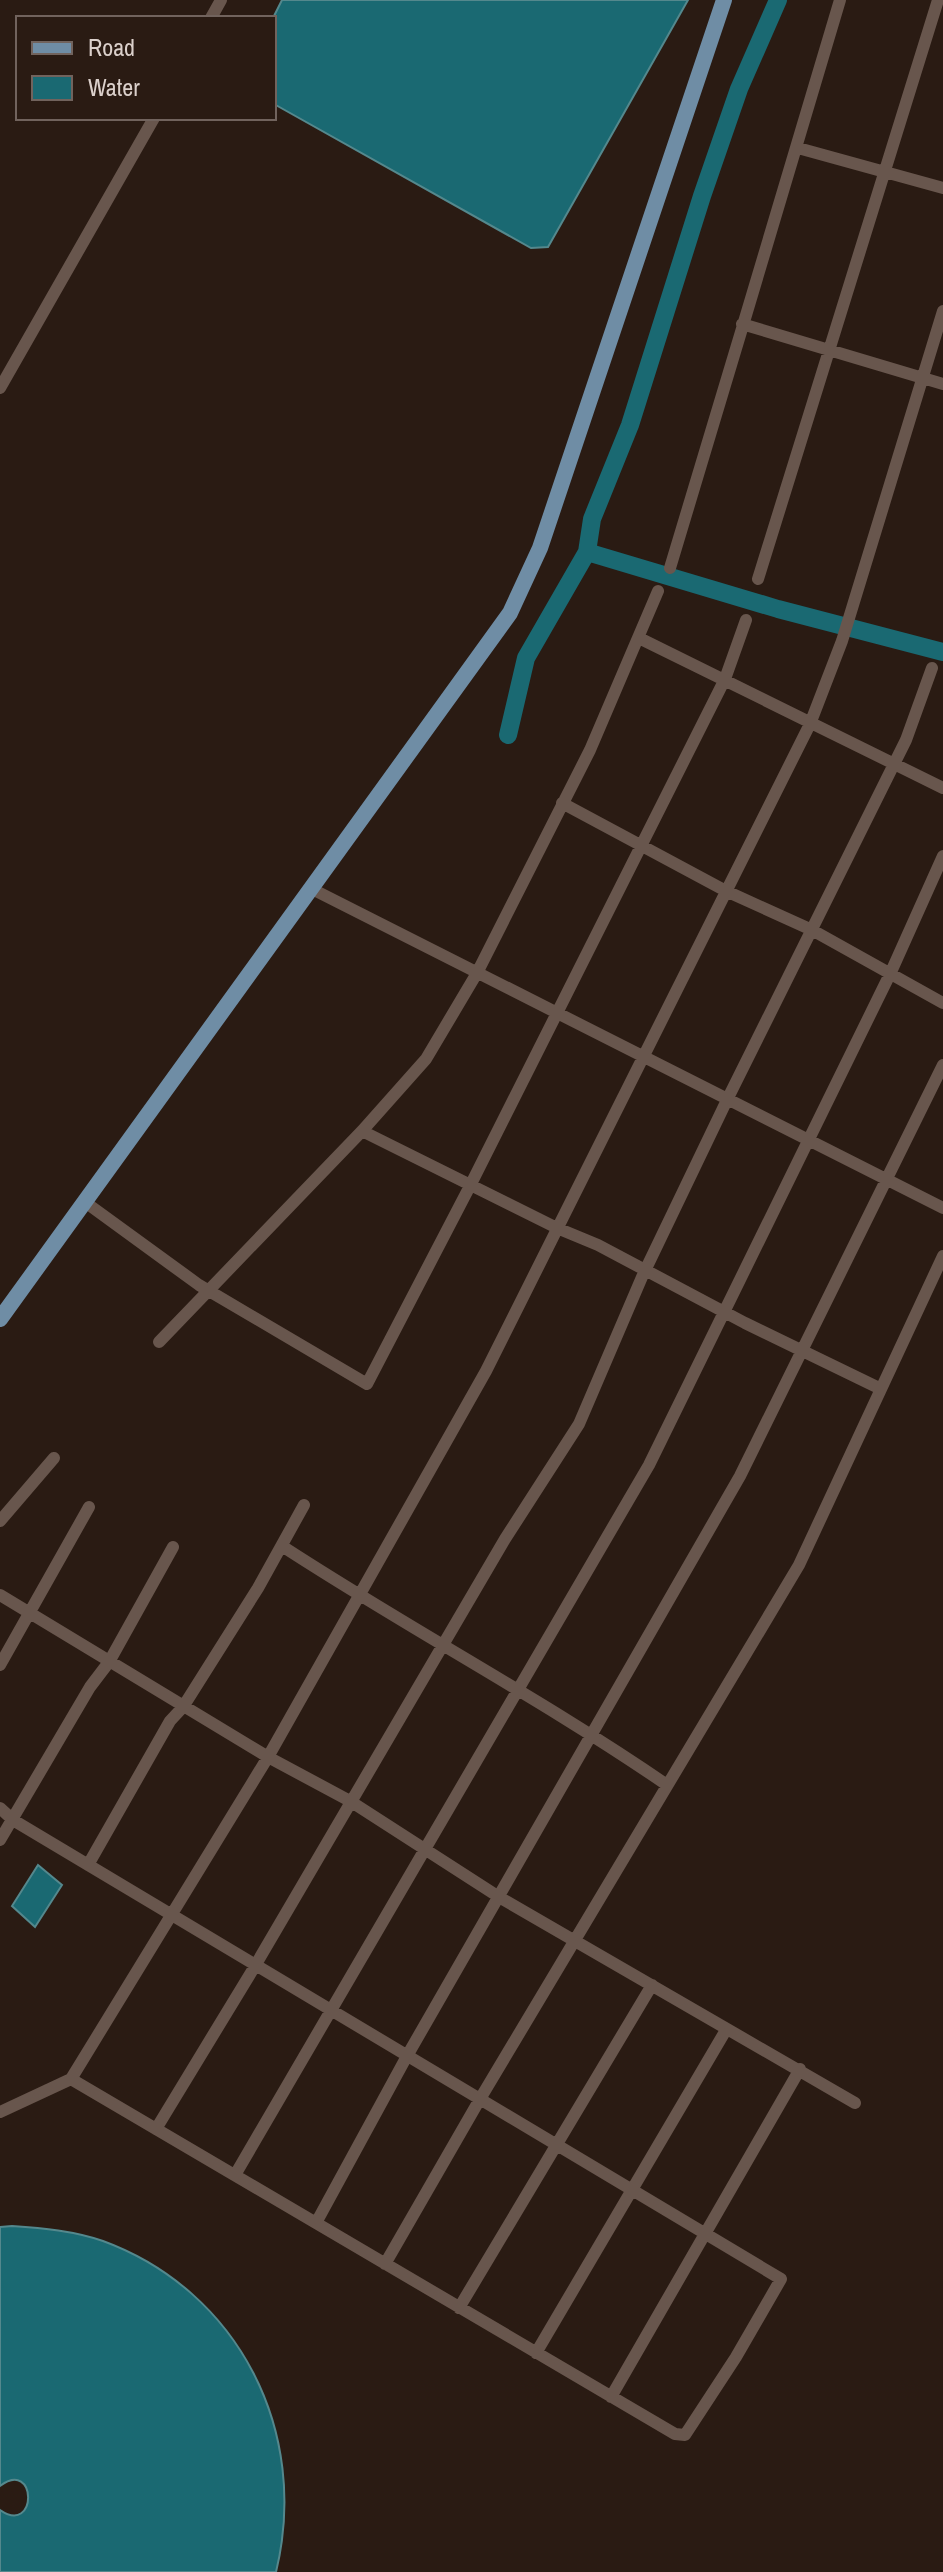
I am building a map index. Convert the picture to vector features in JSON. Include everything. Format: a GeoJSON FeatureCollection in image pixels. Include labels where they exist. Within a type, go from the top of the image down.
{"type":"FeatureCollection","features":[{"type":"Feature","properties":{"kind":"main road"},"geometry":{"type":"LineString","coordinates":[[0,1319],[510,613],[540,548],[724,0]]}},
{"type":"Feature","properties":{"kind":"street"},"geometry":{"type":"LineString","coordinates":[[670,568],[840,0]]}},
{"type":"Feature","properties":{"kind":"street"},"geometry":{"type":"LineString","coordinates":[[758,579],[938,0]]}},
{"type":"Feature","properties":{"kind":"street"},"geometry":{"type":"LineString","coordinates":[[0,388],[153,120]]}},
{"type":"Feature","properties":{"kind":"street"},"geometry":{"type":"LineString","coordinates":[[798,148],[943,188]]}},
{"type":"Feature","properties":{"kind":"street"},"geometry":{"type":"LineString","coordinates":[[0,2112],[71,2079],[268,1757],[486,1371],[810,724],[842,641],[943,311]]}},
{"type":"Feature","properties":{"kind":"street"},"geometry":{"type":"LineString","coordinates":[[742,324],[943,384]]}},
{"type":"Feature","properties":{"kind":"street"},"geometry":{"type":"LineString","coordinates":[[159,1342],[362,1131],[426,1059],[477,973],[590,750],[658,591]]}},
{"type":"Feature","properties":{"kind":"street"},"geometry":{"type":"LineString","coordinates":[[85,1202],[209,1290],[367,1384],[725,679],[746,620]]}},
{"type":"Feature","properties":{"kind":"street"},"geometry":{"type":"LineString","coordinates":[[639,638],[943,788]]}},
{"type":"Feature","properties":{"kind":"street"},"geometry":{"type":"LineString","coordinates":[[156,2129],[505,1539],[579,1424],[646,1270],[727,1100],[895,764],[932,668]]}},
{"type":"Feature","properties":{"kind":"street"},"geometry":{"type":"LineString","coordinates":[[562,803],[726,891],[812,930],[943,1003]]}},
{"type":"Feature","properties":{"kind":"street"},"geometry":{"type":"LineString","coordinates":[[235,2175],[649,1465],[891,972],[943,856]]}},
{"type":"Feature","properties":{"kind":"street"},"geometry":{"type":"LineString","coordinates":[[310,888],[943,1208]]}},
{"type":"Feature","properties":{"kind":"street"},"geometry":{"type":"LineString","coordinates":[[316,2223],[407,2056],[740,1476],[943,1065]]}},
{"type":"Feature","properties":{"kind":"street"},"geometry":{"type":"LineString","coordinates":[[362,1131],[557,1228],[598,1245],[723,1312],[881,1389]]}},
{"type":"Feature","properties":{"kind":"street"},"geometry":{"type":"LineString","coordinates":[[385,2264],[799,1565],[943,1256]]}},
{"type":"Feature","properties":{"kind":"street"},"geometry":{"type":"LineString","coordinates":[[0,1521],[54,1458]]}},
{"type":"Feature","properties":{"kind":"street"},"geometry":{"type":"LineString","coordinates":[[88,1865],[170,1721],[183,1707],[304,1505]]}},
{"type":"Feature","properties":{"kind":"street"},"geometry":{"type":"LineString","coordinates":[[0,1665],[89,1507]]}},
{"type":"Feature","properties":{"kind":"street"},"geometry":{"type":"LineString","coordinates":[[282,1546],[358,1596],[592,1734],[667,1785]]}},
{"type":"Feature","properties":{"kind":"street"},"geometry":{"type":"LineString","coordinates":[[0,1840],[90,1687],[109,1662],[173,1547]]}},
{"type":"Feature","properties":{"kind":"street"},"geometry":{"type":"LineString","coordinates":[[0,1595],[183,1707],[350,1801],[574,1942],[855,2103]]}},
{"type":"Feature","properties":{"kind":"street"},"geometry":{"type":"LineString","coordinates":[[0,1808],[13,1820],[172,1916],[781,2279],[685,2435],[675,2434],[71,2079]]}},
{"type":"Feature","properties":{"kind":"street"},"geometry":{"type":"LineString","coordinates":[[459,2308],[652,1985]]}},
{"type":"Feature","properties":{"kind":"street"},"geometry":{"type":"LineString","coordinates":[[536,2353],[726,2030]]}},
{"type":"Feature","properties":{"kind":"street"},"geometry":{"type":"LineString","coordinates":[[611,2397],[800,2069]]}},
{"type":"Feature","properties":{"kind":"water"},"geometry":{"type":"Polygon","coordinates":[[[282,0],[688,0],[548,247],[531,248],[276,105],[274,16],[282,0]]]}},
{"type":"Feature","properties":{"kind":"water"},"geometry":{"type":"Polygon","coordinates":[[[38,1865],[62,1885],[35,1927],[12,1906],[38,1865]]]}},
{"type":"Feature","properties":{"kind":"water"},"geometry":{"type":"Polygon","coordinates":[[[0,2227],[58,2230],[103,2241],[151,2264],[192,2294],[226,2331],[253,2373],[272,2419],[282,2468],[284,2520],[276,2572],[0,2572],[0,2510],[12,2515],[21,2513],[28,2497],[21,2482],[12,2480],[0,2486],[0,2227]]]}},
{"type":"Feature","properties":{"kind":"waterway"},"geometry":{"type":"LineString","coordinates":[[508,735],[526,658],[587,552],[592,519],[630,425],[739,89],[778,0]]}},
{"type":"Feature","properties":{"kind":"waterway"},"geometry":{"type":"LineString","coordinates":[[587,552],[778,609],[943,652]]}}]}
